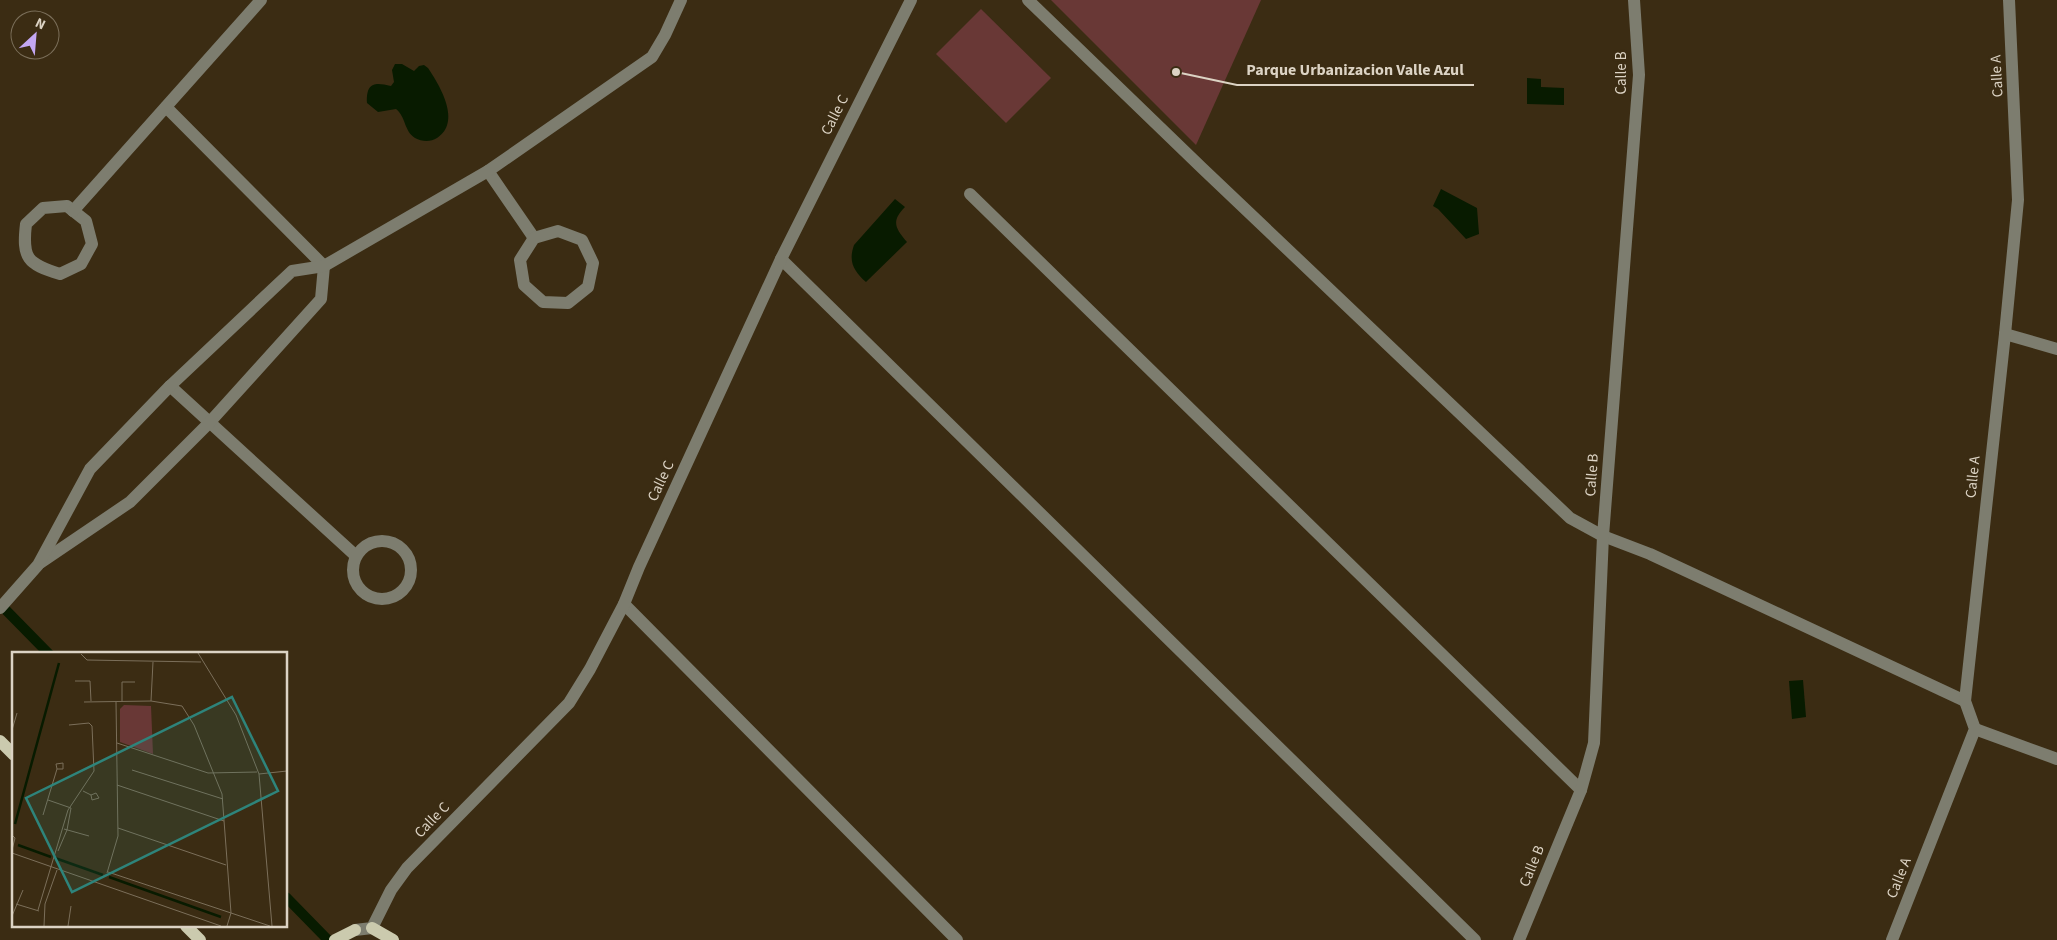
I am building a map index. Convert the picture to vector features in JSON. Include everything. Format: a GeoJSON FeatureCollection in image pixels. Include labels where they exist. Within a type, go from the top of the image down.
{"type":"FeatureCollection","features":[{"type":"Feature","properties":{"kind":"main road"},"geometry":{"type":"LineString","coordinates":[[0,742],[12,753]]}},
{"type":"Feature","properties":{"kind":"main road"},"geometry":{"type":"LineString","coordinates":[[188,928],[200,940]]}},
{"type":"Feature","properties":{"kind":"main road"},"geometry":{"type":"LineString","coordinates":[[372,928],[392,940]]}},
{"type":"Feature","properties":{"kind":"main road"},"geometry":{"type":"LineString","coordinates":[[335,940],[355,930]]}},
{"type":"Feature","properties":{"kind":"street"},"geometry":{"type":"LineString","coordinates":[[73,211],[261,0]]}},
{"type":"Feature","properties":{"kind":"street"},"geometry":{"type":"LineString","coordinates":[[38,565],[87,474],[170,386],[292,271],[324,266],[488,171],[652,57],[665,35],[680,0]]}},
{"type":"Feature","properties":{"kind":"street","name":"Calle C"},"geometry":{"type":"LineString","coordinates":[[372,928],[391,890],[407,868],[568,703],[590,669],[624,604],[643,558],[781,259],[911,0]]}},
{"type":"Feature","properties":{"kind":"street"},"geometry":{"type":"LineString","coordinates":[[1028,0],[1570,518],[1603,536],[1650,554],[1965,701]]}},
{"type":"Feature","properties":{"kind":"street","name":"Calle B"},"geometry":{"type":"LineString","coordinates":[[1519,940],[1581,790],[1594,743],[1603,536],[1640,75],[1634,0]]}},
{"type":"Feature","properties":{"kind":"street","name":"Calle A"},"geometry":{"type":"LineString","coordinates":[[1892,940],[1975,730],[1965,701],[2018,200],[2009,0]]}},
{"type":"Feature","properties":{"kind":"street"},"geometry":{"type":"LineString","coordinates":[[166,107],[324,266]]}},
{"type":"Feature","properties":{"kind":"street"},"geometry":{"type":"LineString","coordinates":[[488,171],[534,238]]}},
{"type":"Feature","properties":{"kind":"street"},"geometry":{"type":"LineString","coordinates":[[970,194],[1581,790]]}},
{"type":"Feature","properties":{"kind":"street"},"geometry":{"type":"LineString","coordinates":[[67,206],[73,211],[86,221],[92,244],[81,264],[60,274],[37,267],[24,247],[26,224],[43,208],[67,206]]}},
{"type":"Feature","properties":{"kind":"street"},"geometry":{"type":"LineString","coordinates":[[558,231],[582,240],[593,263],[588,288],[568,303],[543,302],[524,285],[520,260],[534,238],[558,231]]}},
{"type":"Feature","properties":{"kind":"street"},"geometry":{"type":"LineString","coordinates":[[781,259],[1475,940]]}},
{"type":"Feature","properties":{"kind":"street"},"geometry":{"type":"LineString","coordinates":[[0,608],[38,565],[130,502],[209,423],[321,299],[324,266]]}},
{"type":"Feature","properties":{"kind":"street"},"geometry":{"type":"LineString","coordinates":[[2005,334],[2057,349]]}},
{"type":"Feature","properties":{"kind":"street"},"geometry":{"type":"LineString","coordinates":[[170,386],[356,556]]}},
{"type":"Feature","properties":{"kind":"street"},"geometry":{"type":"LineString","coordinates":[[378,541],[388,541],[397,544],[409,557],[411,566],[408,585],[392,597],[382,599],[372,597],[357,585],[353,565],[356,556],[362,548],[378,541]]}},
{"type":"Feature","properties":{"kind":"street"},"geometry":{"type":"LineString","coordinates":[[624,604],[957,940]]}},
{"type":"Feature","properties":{"kind":"street"},"geometry":{"type":"LineString","coordinates":[[1975,730],[2057,759]]}},
{"type":"Feature","properties":{"kind":"street"},"geometry":{"type":"LineString","coordinates":[[355,930],[372,928]]}},
{"type":"Feature","properties":{"kind":"shaded area"},"geometry":{"type":"Polygon","coordinates":[[[1051,0],[1261,0],[1196,145],[1051,0]]]}},
{"type":"Feature","properties":{"kind":"shaded area"},"geometry":{"type":"Polygon","coordinates":[[[981,9],[1051,78],[1006,123],[936,54],[981,9]]]}},
{"type":"Feature","properties":{"kind":"shaded area"},"geometry":{"type":"Polygon","coordinates":[[[395,64],[402,64],[414,71],[419,66],[424,65],[438,84],[446,104],[448,123],[444,131],[437,138],[423,141],[415,138],[409,132],[402,116],[396,109],[378,112],[367,103],[370,87],[376,84],[391,86],[394,82],[392,70],[395,64]]]}},
{"type":"Feature","properties":{"kind":"shaded area"},"geometry":{"type":"Polygon","coordinates":[[[1527,78],[1541,79],[1541,87],[1564,88],[1564,105],[1527,104],[1527,78]]]}},
{"type":"Feature","properties":{"kind":"shaded area"},"geometry":{"type":"Polygon","coordinates":[[[1441,189],[1477,208],[1479,234],[1466,239],[1433,206],[1441,189]]]}},
{"type":"Feature","properties":{"kind":"shaded area"},"geometry":{"type":"Polygon","coordinates":[[[895,199],[905,207],[898,216],[896,225],[907,242],[866,282],[853,266],[852,251],[854,245],[895,199]]]}},
{"type":"Feature","properties":{"kind":"shaded area"},"geometry":{"type":"Polygon","coordinates":[[[1803,680],[1806,717],[1792,719],[1789,681],[1803,680]]]}},
{"type":"Feature","properties":{"kind":"waterway"},"geometry":{"type":"LineString","coordinates":[[0,604],[47,652]]}},
{"type":"Feature","properties":{"kind":"waterway"},"geometry":{"type":"LineString","coordinates":[[288,899],[328,940]]}},
{"type":"Feature","properties":{"kind":"place","name":"Parque Urbanizacion Valle Azul"},"geometry":{"type":"Point","coordinates":[1176,72]}}]}
